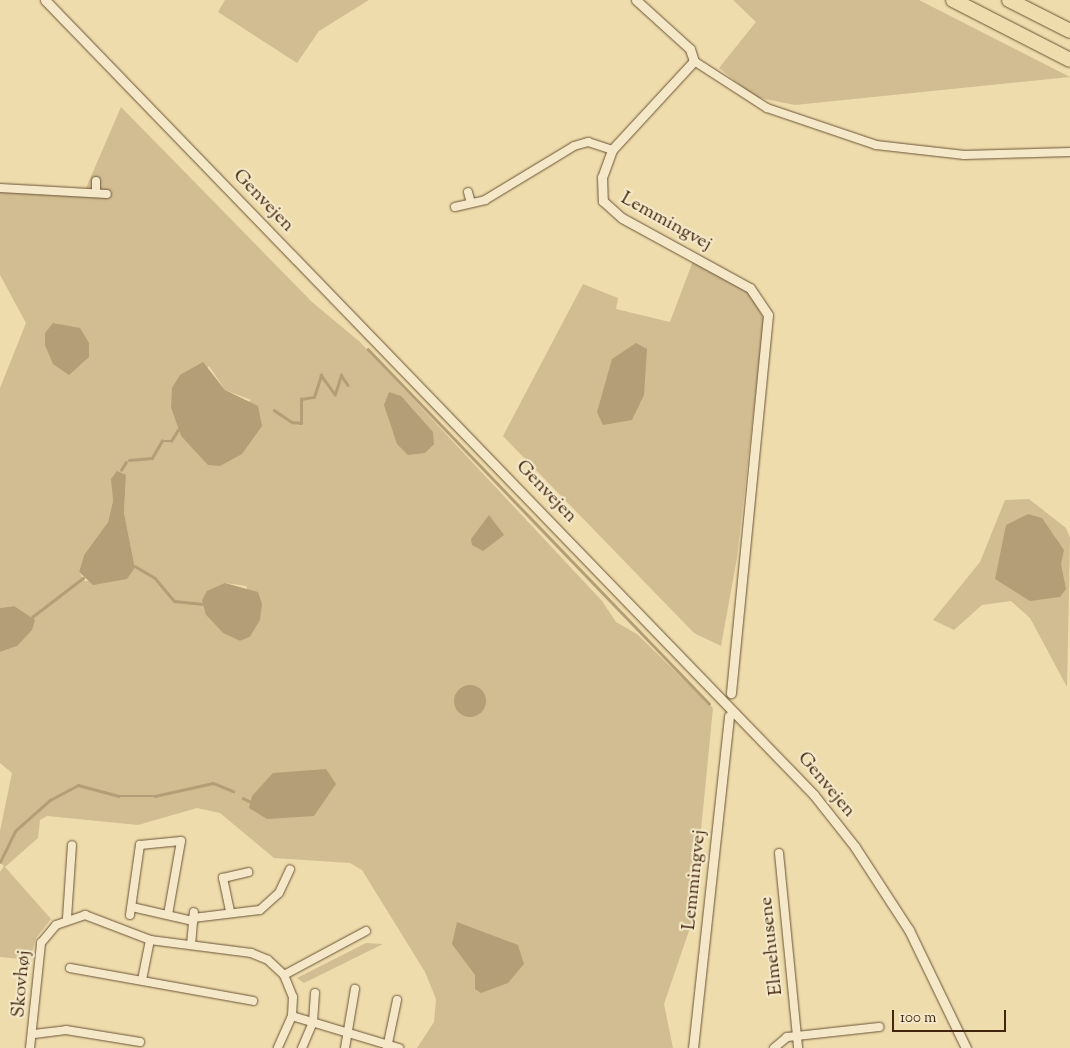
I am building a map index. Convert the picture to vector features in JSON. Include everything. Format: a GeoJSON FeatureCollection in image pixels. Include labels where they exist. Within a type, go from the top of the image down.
{"type":"FeatureCollection","features":[{"type":"Feature","properties":{"kind":"highway"},"geometry":{"type":"LineString","coordinates":[[953,0],[1070,60]]}},
{"type":"Feature","properties":{"kind":"highway"},"geometry":{"type":"LineString","coordinates":[[1008,0],[1070,31]]}},
{"type":"Feature","properties":{"kind":"street","name":"Genvejen"},"geometry":{"type":"LineString","coordinates":[[45,0],[804,782],[893,903],[937,983],[966,1048]]}},
{"type":"Feature","properties":{"kind":"street"},"geometry":{"type":"LineString","coordinates":[[636,0],[690,49],[694,61],[764,107],[876,145],[964,155],[1070,152]]}},
{"type":"Feature","properties":{"kind":"street","name":"Lemmingvej"},"geometry":{"type":"LineString","coordinates":[[694,61],[612,150],[601,188],[611,212],[743,283],[766,309],[768,335],[731,693]]}},
{"type":"Feature","properties":{"kind":"street"},"geometry":{"type":"LineString","coordinates":[[455,207],[485,200],[574,146],[588,142],[612,150]]}},
{"type":"Feature","properties":{"kind":"street"},"geometry":{"type":"LineString","coordinates":[[96,181],[96,193]]}},
{"type":"Feature","properties":{"kind":"street"},"geometry":{"type":"LineString","coordinates":[[0,188],[107,194]]}},
{"type":"Feature","properties":{"kind":"street"},"geometry":{"type":"LineString","coordinates":[[468,192],[471,204]]}},
{"type":"Feature","properties":{"kind":"street","name":"Lemmingvej"},"geometry":{"type":"LineString","coordinates":[[693,1048],[729,716]]}},
{"type":"Feature","properties":{"kind":"street"},"geometry":{"type":"LineString","coordinates":[[168,915],[181,841],[140,845],[131,911],[168,915],[193,917],[230,911],[243,914],[269,904],[290,869]]}},
{"type":"Feature","properties":{"kind":"street"},"geometry":{"type":"LineString","coordinates":[[72,845],[67,918],[96,917],[150,940],[260,955],[284,975],[293,997],[292,1016],[278,1048]]}},
{"type":"Feature","properties":{"kind":"street","name":"Elmehusene"},"geometry":{"type":"LineString","coordinates":[[779,853],[798,1048]]}},
{"type":"Feature","properties":{"kind":"street"},"geometry":{"type":"LineString","coordinates":[[230,911],[223,878],[248,872]]}},
{"type":"Feature","properties":{"kind":"street"},"geometry":{"type":"LineString","coordinates":[[191,945],[193,917]]}},
{"type":"Feature","properties":{"kind":"street","name":"Skovhøj"},"geometry":{"type":"LineString","coordinates":[[30,1048],[34,1034],[39,951],[49,931],[67,918]]}},
{"type":"Feature","properties":{"kind":"street"},"geometry":{"type":"LineString","coordinates":[[284,975],[366,931]]}},
{"type":"Feature","properties":{"kind":"street"},"geometry":{"type":"LineString","coordinates":[[142,980],[150,940]]}},
{"type":"Feature","properties":{"kind":"street"},"geometry":{"type":"LineString","coordinates":[[70,968],[254,1002]]}},
{"type":"Feature","properties":{"kind":"street"},"geometry":{"type":"LineString","coordinates":[[345,1048],[355,989]]}},
{"type":"Feature","properties":{"kind":"street"},"geometry":{"type":"LineString","coordinates":[[302,1048],[313,1022],[314,993]]}},
{"type":"Feature","properties":{"kind":"street"},"geometry":{"type":"LineString","coordinates":[[388,1046],[397,1000]]}},
{"type":"Feature","properties":{"kind":"street"},"geometry":{"type":"LineString","coordinates":[[292,1016],[399,1048]]}},
{"type":"Feature","properties":{"kind":"street"},"geometry":{"type":"LineString","coordinates":[[774,1048],[787,1037],[879,1027]]}},
{"type":"Feature","properties":{"kind":"street","name":"Skovhøj"},"geometry":{"type":"LineString","coordinates":[[34,1034],[66,1030],[140,1042]]}},
{"type":"Feature","properties":{"kind":"shaded area"},"geometry":{"type":"Polygon","coordinates":[[[225,0],[369,0],[319,31],[297,63],[218,12],[225,0]]]}},
{"type":"Feature","properties":{"kind":"shaded area"},"geometry":{"type":"Polygon","coordinates":[[[733,0],[919,0],[1070,77],[795,105],[755,97],[719,68],[756,22],[733,0]]]}},
{"type":"Feature","properties":{"kind":"shaded area"},"geometry":{"type":"Polygon","coordinates":[[[121,107],[312,302],[360,342],[602,601],[616,622],[637,634],[713,708],[692,922],[664,1004],[673,1048],[417,1048],[434,1022],[436,999],[425,972],[362,870],[350,863],[274,858],[220,813],[197,808],[138,825],[47,816],[40,820],[38,838],[5,867],[51,919],[36,938],[30,960],[0,957],[0,872],[4,866],[0,863],[0,831],[12,773],[0,763],[0,652],[17,646],[14,606],[0,608],[0,388],[26,323],[0,275],[0,191],[83,195],[121,107]],[[209,366],[171,408],[181,436],[192,447],[251,400],[225,390],[209,366]],[[126,475],[112,479],[113,501],[108,522],[84,555],[79,572],[85,581],[127,579],[135,568],[124,513],[126,475]],[[225,583],[206,615],[223,633],[240,641],[250,637],[260,620],[246,586],[225,583]]]}},
{"type":"Feature","properties":{"kind":"shaded area"},"geometry":{"type":"Polygon","coordinates":[[[693,261],[752,294],[764,320],[737,558],[721,646],[694,633],[503,436],[583,284],[618,298],[616,309],[670,322],[693,261]]]}},
{"type":"Feature","properties":{"kind":"shaded area"},"geometry":{"type":"Polygon","coordinates":[[[53,323],[80,328],[89,343],[89,357],[69,375],[53,364],[45,345],[45,333],[53,323]]]}},
{"type":"Feature","properties":{"kind":"shaded area"},"geometry":{"type":"Polygon","coordinates":[[[636,343],[647,349],[644,395],[632,420],[603,425],[597,412],[612,359],[636,343]]]}},
{"type":"Feature","properties":{"kind":"shaded area"},"geometry":{"type":"Polygon","coordinates":[[[203,362],[225,390],[258,406],[262,426],[242,454],[220,466],[208,465],[181,436],[171,408],[172,388],[180,375],[203,362]]]}},
{"type":"Feature","properties":{"kind":"shaded area"},"geometry":{"type":"Polygon","coordinates":[[[389,392],[401,396],[433,432],[434,444],[425,453],[408,455],[397,444],[384,405],[389,392]]]}},
{"type":"Feature","properties":{"kind":"shaded area"},"geometry":{"type":"Polygon","coordinates":[[[117,471],[126,475],[124,513],[135,568],[127,579],[93,585],[79,572],[84,555],[108,522],[113,501],[111,479],[117,471]]]}},
{"type":"Feature","properties":{"kind":"shaded area"},"geometry":{"type":"Polygon","coordinates":[[[1029,499],[1066,528],[1070,538],[1067,687],[1030,618],[1011,601],[982,605],[954,630],[933,620],[980,562],[1005,500],[1029,499]]]}},
{"type":"Feature","properties":{"kind":"shaded area"},"geometry":{"type":"Polygon","coordinates":[[[1028,514],[1042,518],[1064,550],[1061,564],[1066,589],[1060,597],[1030,601],[995,579],[1006,525],[1028,514]]]}},
{"type":"Feature","properties":{"kind":"shaded area"},"geometry":{"type":"Polygon","coordinates":[[[489,515],[504,535],[483,551],[472,545],[471,539],[489,515]]]}},
{"type":"Feature","properties":{"kind":"shaded area"},"geometry":{"type":"Polygon","coordinates":[[[225,583],[258,592],[262,604],[260,620],[250,637],[240,641],[223,633],[206,615],[202,600],[207,591],[225,583]]]}},
{"type":"Feature","properties":{"kind":"shaded area"},"geometry":{"type":"Polygon","coordinates":[[[14,606],[35,620],[32,630],[17,646],[0,652],[0,608],[14,606]]]}},
{"type":"Feature","properties":{"kind":"shaded area"},"geometry":{"type":"Polygon","coordinates":[[[470,685],[481,690],[486,701],[481,712],[470,717],[459,712],[454,701],[459,690],[470,685]]]}},
{"type":"Feature","properties":{"kind":"shaded area"},"geometry":{"type":"Polygon","coordinates":[[[326,769],[336,784],[314,816],[267,819],[249,808],[252,796],[273,773],[326,769]]]}},
{"type":"Feature","properties":{"kind":"shaded area"},"geometry":{"type":"Polygon","coordinates":[[[457,922],[518,945],[524,964],[508,983],[481,993],[475,989],[475,975],[452,944],[457,922]]]}},
{"type":"Feature","properties":{"kind":"shaded area"},"geometry":{"type":"Polygon","coordinates":[[[366,943],[383,944],[304,983],[297,978],[366,943]]]}},
{"type":"Feature","properties":{"kind":"waterway"},"geometry":{"type":"LineString","coordinates":[[368,349],[709,703]]}},
{"type":"Feature","properties":{"kind":"waterway"},"geometry":{"type":"LineString","coordinates":[[274,410],[292,422],[301,423],[301,399],[314,397],[321,375],[335,394],[341,375],[348,385]]}},
{"type":"Feature","properties":{"kind":"waterway"},"geometry":{"type":"LineString","coordinates":[[129,460],[152,458],[162,441],[171,441],[178,430]]}},
{"type":"Feature","properties":{"kind":"waterway"},"geometry":{"type":"LineString","coordinates":[[121,470],[126,462]]}},
{"type":"Feature","properties":{"kind":"waterway"},"geometry":{"type":"LineString","coordinates":[[135,566],[155,578],[174,601],[203,604]]}},
{"type":"Feature","properties":{"kind":"waterway"},"geometry":{"type":"LineString","coordinates":[[32,617],[83,578]]}},
{"type":"Feature","properties":{"kind":"waterway"},"geometry":{"type":"LineString","coordinates":[[0,862],[15,831],[50,800],[78,785],[119,796],[155,796],[213,783],[233,791]]}},
{"type":"Feature","properties":{"kind":"waterway"},"geometry":{"type":"LineString","coordinates":[[243,798],[249,801]]}}]}
